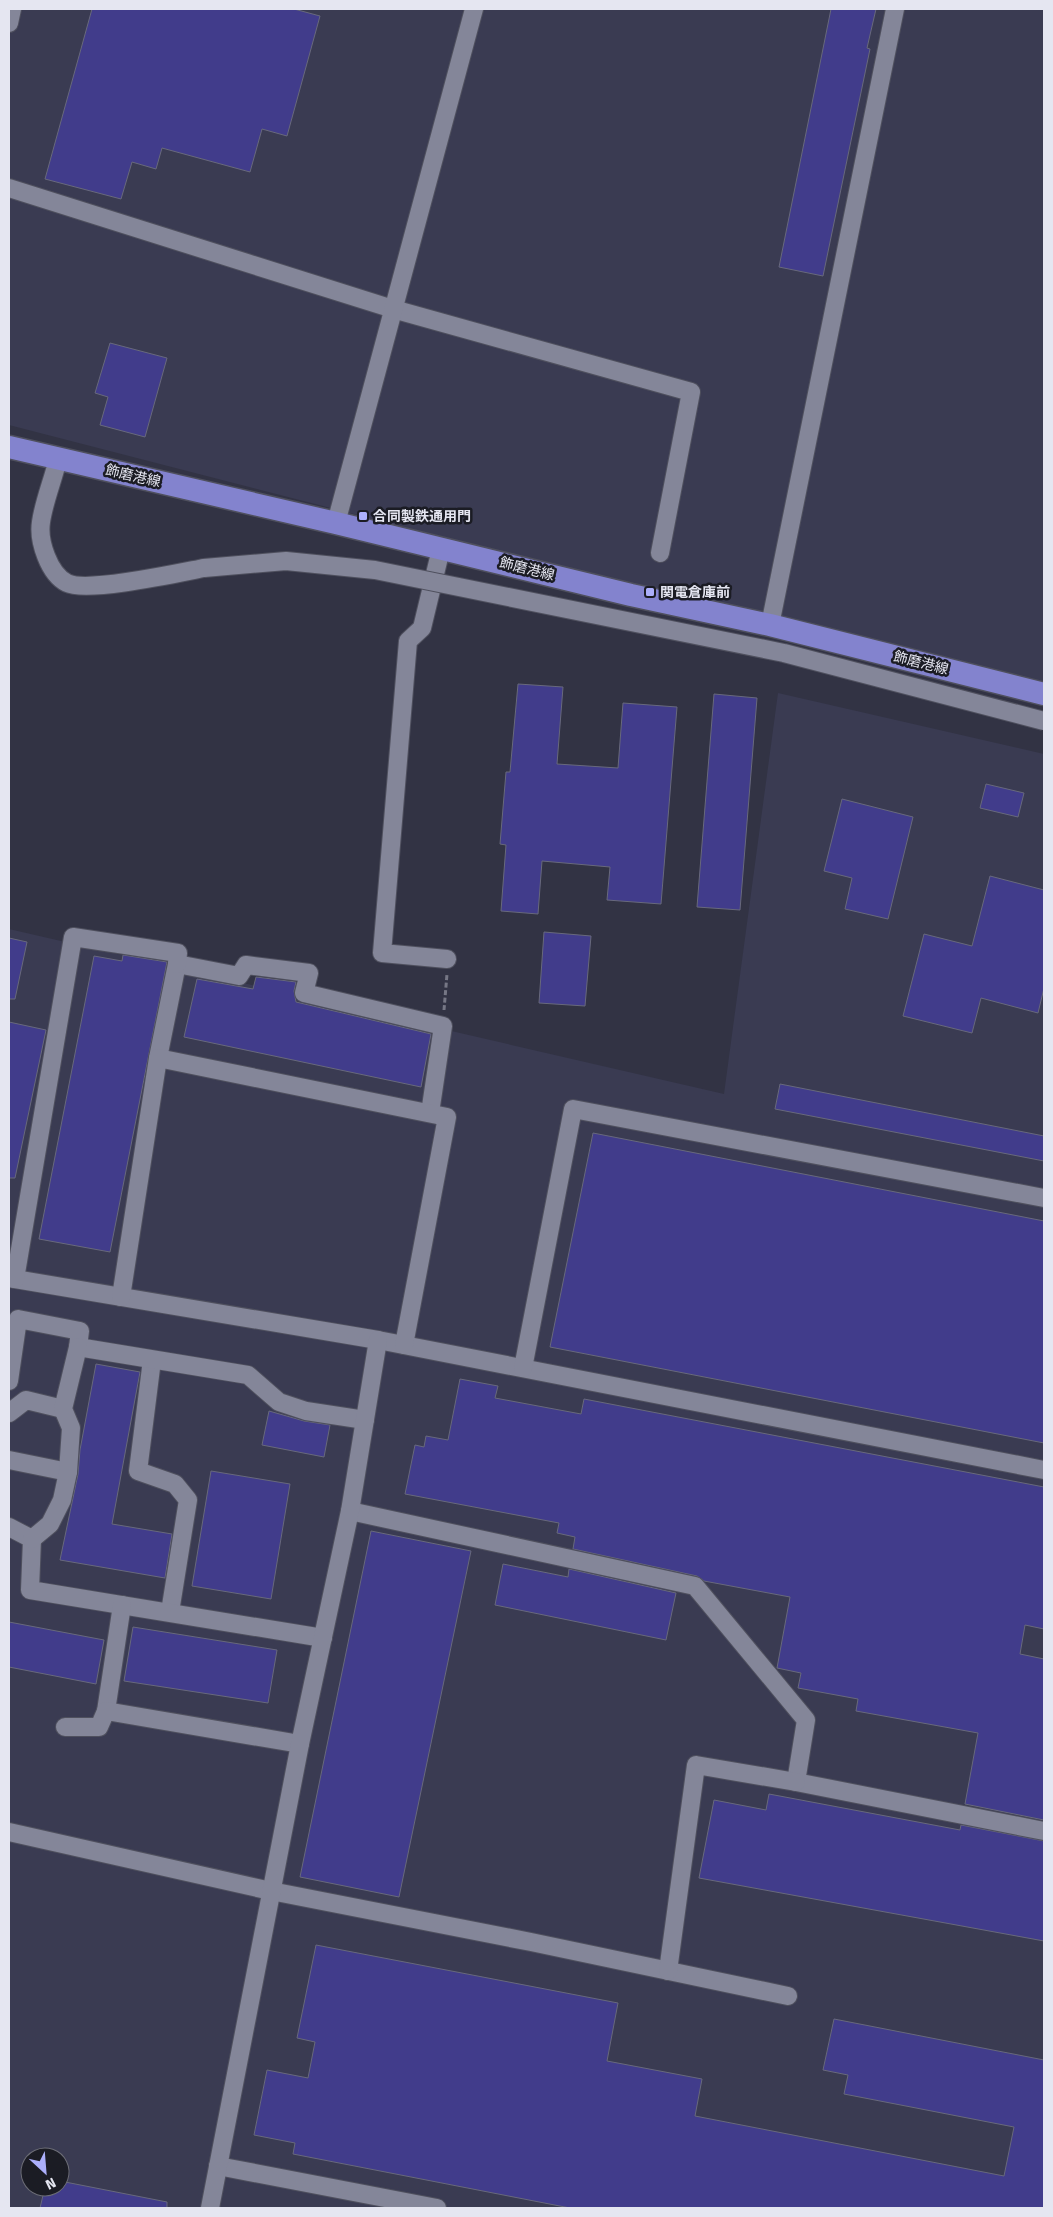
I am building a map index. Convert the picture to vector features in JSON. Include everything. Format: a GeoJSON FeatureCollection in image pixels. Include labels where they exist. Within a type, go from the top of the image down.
{"type":"FeatureCollection","features":[{"type":"Feature","properties":{"kind":"main road","name":"飾磨港線"},"geometry":{"type":"LineString","coordinates":[[9,447],[336,523],[631,595],[770,625],[1044,694]]}},
{"type":"Feature","properties":{"kind":"street"},"geometry":{"type":"LineString","coordinates":[[9,23],[12,9]]}},
{"type":"Feature","properties":{"kind":"street"},"geometry":{"type":"LineString","coordinates":[[336,523],[474,9]]}},
{"type":"Feature","properties":{"kind":"street"},"geometry":{"type":"LineString","coordinates":[[770,625],[895,9]]}},
{"type":"Feature","properties":{"kind":"street"},"geometry":{"type":"LineString","coordinates":[[9,188],[393,309],[691,392],[660,553]]}},
{"type":"Feature","properties":{"kind":"street"},"geometry":{"type":"LineString","coordinates":[[58,459],[41,523],[42,547],[52,567],[67,583],[88,586],[111,584],[204,568],[286,561],[375,570],[784,653],[1044,721]]}},
{"type":"Feature","properties":{"kind":"street"},"geometry":{"type":"LineString","coordinates":[[441,548],[422,628],[408,641],[382,953],[448,963]]}},
{"type":"Feature","properties":{"kind":"street"},"geometry":{"type":"LineString","coordinates":[[121,1297],[158,1058],[178,953],[73,937],[12,1278],[121,1297],[378,1340],[1044,1470]]}},
{"type":"Feature","properties":{"kind":"street"},"geometry":{"type":"LineString","coordinates":[[177,964],[239,976],[246,965],[309,973],[304,992],[443,1026],[430,1113]]}},
{"type":"Feature","properties":{"kind":"street"},"geometry":{"type":"LineString","coordinates":[[158,1058],[447,1117],[404,1345]]}},
{"type":"Feature","properties":{"kind":"street"},"geometry":{"type":"LineString","coordinates":[[523,1368],[573,1109],[1044,1198]]}},
{"type":"Feature","properties":{"kind":"street"},"geometry":{"type":"LineString","coordinates":[[9,1381],[18,1319],[80,1331],[64,1409],[71,1428],[68,1472],[62,1500],[50,1524],[32,1538],[30,1590],[323,1638]]}},
{"type":"Feature","properties":{"kind":"street"},"geometry":{"type":"LineString","coordinates":[[210,2208],[300,1744],[350,1511],[378,1340]]}},
{"type":"Feature","properties":{"kind":"street"},"geometry":{"type":"LineString","coordinates":[[78,1347],[248,1375],[279,1402],[306,1412],[365,1420]]}},
{"type":"Feature","properties":{"kind":"street"},"geometry":{"type":"LineString","coordinates":[[152,1360],[138,1471],[175,1484],[188,1500],[170,1612]]}},
{"type":"Feature","properties":{"kind":"street"},"geometry":{"type":"LineString","coordinates":[[9,1413],[26,1400],[64,1409]]}},
{"type":"Feature","properties":{"kind":"street"},"geometry":{"type":"LineString","coordinates":[[9,1460],[68,1472]]}},
{"type":"Feature","properties":{"kind":"street"},"geometry":{"type":"LineString","coordinates":[[350,1511],[695,1586],[806,1720],[796,1782]]}},
{"type":"Feature","properties":{"kind":"street"},"geometry":{"type":"LineString","coordinates":[[9,1527],[32,1538]]}},
{"type":"Feature","properties":{"kind":"street"},"geometry":{"type":"LineString","coordinates":[[65,1727],[99,1727],[106,1711],[122,1605]]}},
{"type":"Feature","properties":{"kind":"street"},"geometry":{"type":"LineString","coordinates":[[106,1711],[300,1744]]}},
{"type":"Feature","properties":{"kind":"street"},"geometry":{"type":"LineString","coordinates":[[668,1971],[696,1765],[796,1782],[1044,1831]]}},
{"type":"Feature","properties":{"kind":"street"},"geometry":{"type":"LineString","coordinates":[[9,1832],[271,1891],[788,1996]]}},
{"type":"Feature","properties":{"kind":"street"},"geometry":{"type":"LineString","coordinates":[[218,2166],[437,2208]]}},
{"type":"Feature","properties":{"kind":"path"},"geometry":{"type":"LineString","coordinates":[[443,1026],[448,963]]}},
{"type":"Feature","properties":{"kind":"shaded area"},"geometry":{"type":"Polygon","coordinates":[[[9,9],[1044,9],[1044,692],[9,425],[9,9]]]}},
{"type":"Feature","properties":{"kind":"shaded area"},"geometry":{"type":"Polygon","coordinates":[[[778,693],[1044,754],[1044,2208],[9,2208],[9,929],[724,1094],[778,693]]]}},
{"type":"Feature","properties":{"kind":"building"},"geometry":{"type":"Polygon","coordinates":[[[92,9],[294,9],[320,16],[287,136],[262,129],[250,172],[162,148],[156,169],[132,162],[121,199],[45,179],[92,9]]]}},
{"type":"Feature","properties":{"kind":"building"},"geometry":{"type":"Polygon","coordinates":[[[831,9],[876,9],[867,48],[870,49],[823,276],[779,267],[831,9]]]}},
{"type":"Feature","properties":{"kind":"building"},"geometry":{"type":"Polygon","coordinates":[[[110,343],[167,358],[145,437],[100,425],[108,397],[95,393],[110,343]]]}},
{"type":"Feature","properties":{"kind":"building"},"geometry":{"type":"Polygon","coordinates":[[[518,684],[563,687],[557,764],[618,768],[623,703],[677,707],[661,904],[607,900],[610,867],[542,861],[538,914],[501,911],[506,845],[500,844],[506,772],[510,772],[518,684]]]}},
{"type":"Feature","properties":{"kind":"building"},"geometry":{"type":"Polygon","coordinates":[[[714,694],[757,698],[740,910],[697,907],[714,694]]]}},
{"type":"Feature","properties":{"kind":"building"},"geometry":{"type":"Polygon","coordinates":[[[986,784],[1024,793],[1018,817],[980,808],[986,784]]]}},
{"type":"Feature","properties":{"kind":"building"},"geometry":{"type":"Polygon","coordinates":[[[842,799],[913,817],[888,919],[845,909],[852,878],[824,871],[842,799]]]}},
{"type":"Feature","properties":{"kind":"building"},"geometry":{"type":"Polygon","coordinates":[[[990,876],[1044,890],[1044,988],[1038,1013],[981,998],[972,1033],[903,1016],[924,934],[972,946],[990,876]]]}},
{"type":"Feature","properties":{"kind":"building"},"geometry":{"type":"Polygon","coordinates":[[[544,932],[591,936],[585,1006],[539,1003],[544,932]]]}},
{"type":"Feature","properties":{"kind":"building"},"geometry":{"type":"Polygon","coordinates":[[[9,938],[27,942],[15,999],[9,999],[9,938]]]}},
{"type":"Feature","properties":{"kind":"building"},"geometry":{"type":"Polygon","coordinates":[[[123,955],[167,962],[110,1252],[39,1239],[94,956],[122,961],[123,955]]]}},
{"type":"Feature","properties":{"kind":"building"},"geometry":{"type":"Polygon","coordinates":[[[256,977],[296,982],[294,991],[296,1002],[431,1034],[421,1087],[184,1037],[197,979],[253,989],[256,977]]]}},
{"type":"Feature","properties":{"kind":"building"},"geometry":{"type":"Polygon","coordinates":[[[9,1022],[46,1030],[15,1178],[9,1178],[9,1022]]]}},
{"type":"Feature","properties":{"kind":"building"},"geometry":{"type":"Polygon","coordinates":[[[780,1084],[1044,1136],[1044,1161],[775,1109],[780,1084]]]}},
{"type":"Feature","properties":{"kind":"building"},"geometry":{"type":"Polygon","coordinates":[[[593,1133],[1044,1221],[1044,1443],[550,1347],[593,1133]]]}},
{"type":"Feature","properties":{"kind":"building"},"geometry":{"type":"Polygon","coordinates":[[[96,1364],[140,1372],[112,1524],[172,1534],[165,1578],[60,1560],[78,1474],[80,1450],[96,1364]]]}},
{"type":"Feature","properties":{"kind":"building"},"geometry":{"type":"Polygon","coordinates":[[[460,1379],[498,1386],[495,1398],[581,1414],[584,1399],[1044,1487],[1044,1629],[1025,1625],[1020,1654],[1044,1659],[1044,1820],[965,1804],[978,1733],[856,1711],[858,1699],[798,1688],[801,1673],[777,1668],[790,1597],[704,1581],[697,1576],[573,1549],[575,1537],[557,1533],[559,1523],[405,1494],[415,1445],[424,1447],[426,1436],[448,1440],[460,1379]]]}},
{"type":"Feature","properties":{"kind":"building"},"geometry":{"type":"Polygon","coordinates":[[[269,1411],[304,1421],[330,1425],[324,1457],[262,1445],[269,1411]]]}},
{"type":"Feature","properties":{"kind":"building"},"geometry":{"type":"Polygon","coordinates":[[[211,1471],[290,1484],[271,1599],[192,1586],[211,1471]]]}},
{"type":"Feature","properties":{"kind":"building"},"geometry":{"type":"Polygon","coordinates":[[[371,1531],[471,1551],[399,1897],[300,1877],[371,1531]]]}},
{"type":"Feature","properties":{"kind":"building"},"geometry":{"type":"Polygon","coordinates":[[[503,1564],[568,1577],[569,1569],[676,1593],[666,1640],[495,1605],[503,1564]]]}},
{"type":"Feature","properties":{"kind":"building"},"geometry":{"type":"Polygon","coordinates":[[[9,1622],[104,1640],[96,1684],[9,1667],[9,1622]]]}},
{"type":"Feature","properties":{"kind":"building"},"geometry":{"type":"Polygon","coordinates":[[[133,1627],[277,1650],[268,1703],[124,1681],[133,1627]]]}},
{"type":"Feature","properties":{"kind":"building"},"geometry":{"type":"Polygon","coordinates":[[[769,1794],[960,1830],[961,1825],[1044,1841],[1044,1941],[699,1878],[714,1800],[766,1810],[769,1794]]]}},
{"type":"Feature","properties":{"kind":"building"},"geometry":{"type":"Polygon","coordinates":[[[316,1945],[618,2003],[607,2061],[702,2079],[695,2116],[1004,2176],[1014,2127],[844,2094],[848,2075],[823,2070],[834,2019],[1044,2060],[1044,2208],[570,2208],[293,2154],[295,2143],[254,2135],[267,2070],[308,2078],[315,2042],[297,2038],[316,1945]]]}},
{"type":"Feature","properties":{"kind":"building"},"geometry":{"type":"Polygon","coordinates":[[[70,2183],[167,2202],[167,2208],[40,2208],[43,2197],[70,2197],[70,2183]]]}},
{"type":"Feature","properties":{"kind":"place","name":"合同製鉄通用門"},"geometry":{"type":"Point","coordinates":[363,516]}},
{"type":"Feature","properties":{"kind":"place","name":"関電倉庫前"},"geometry":{"type":"Point","coordinates":[650,592]}}]}
